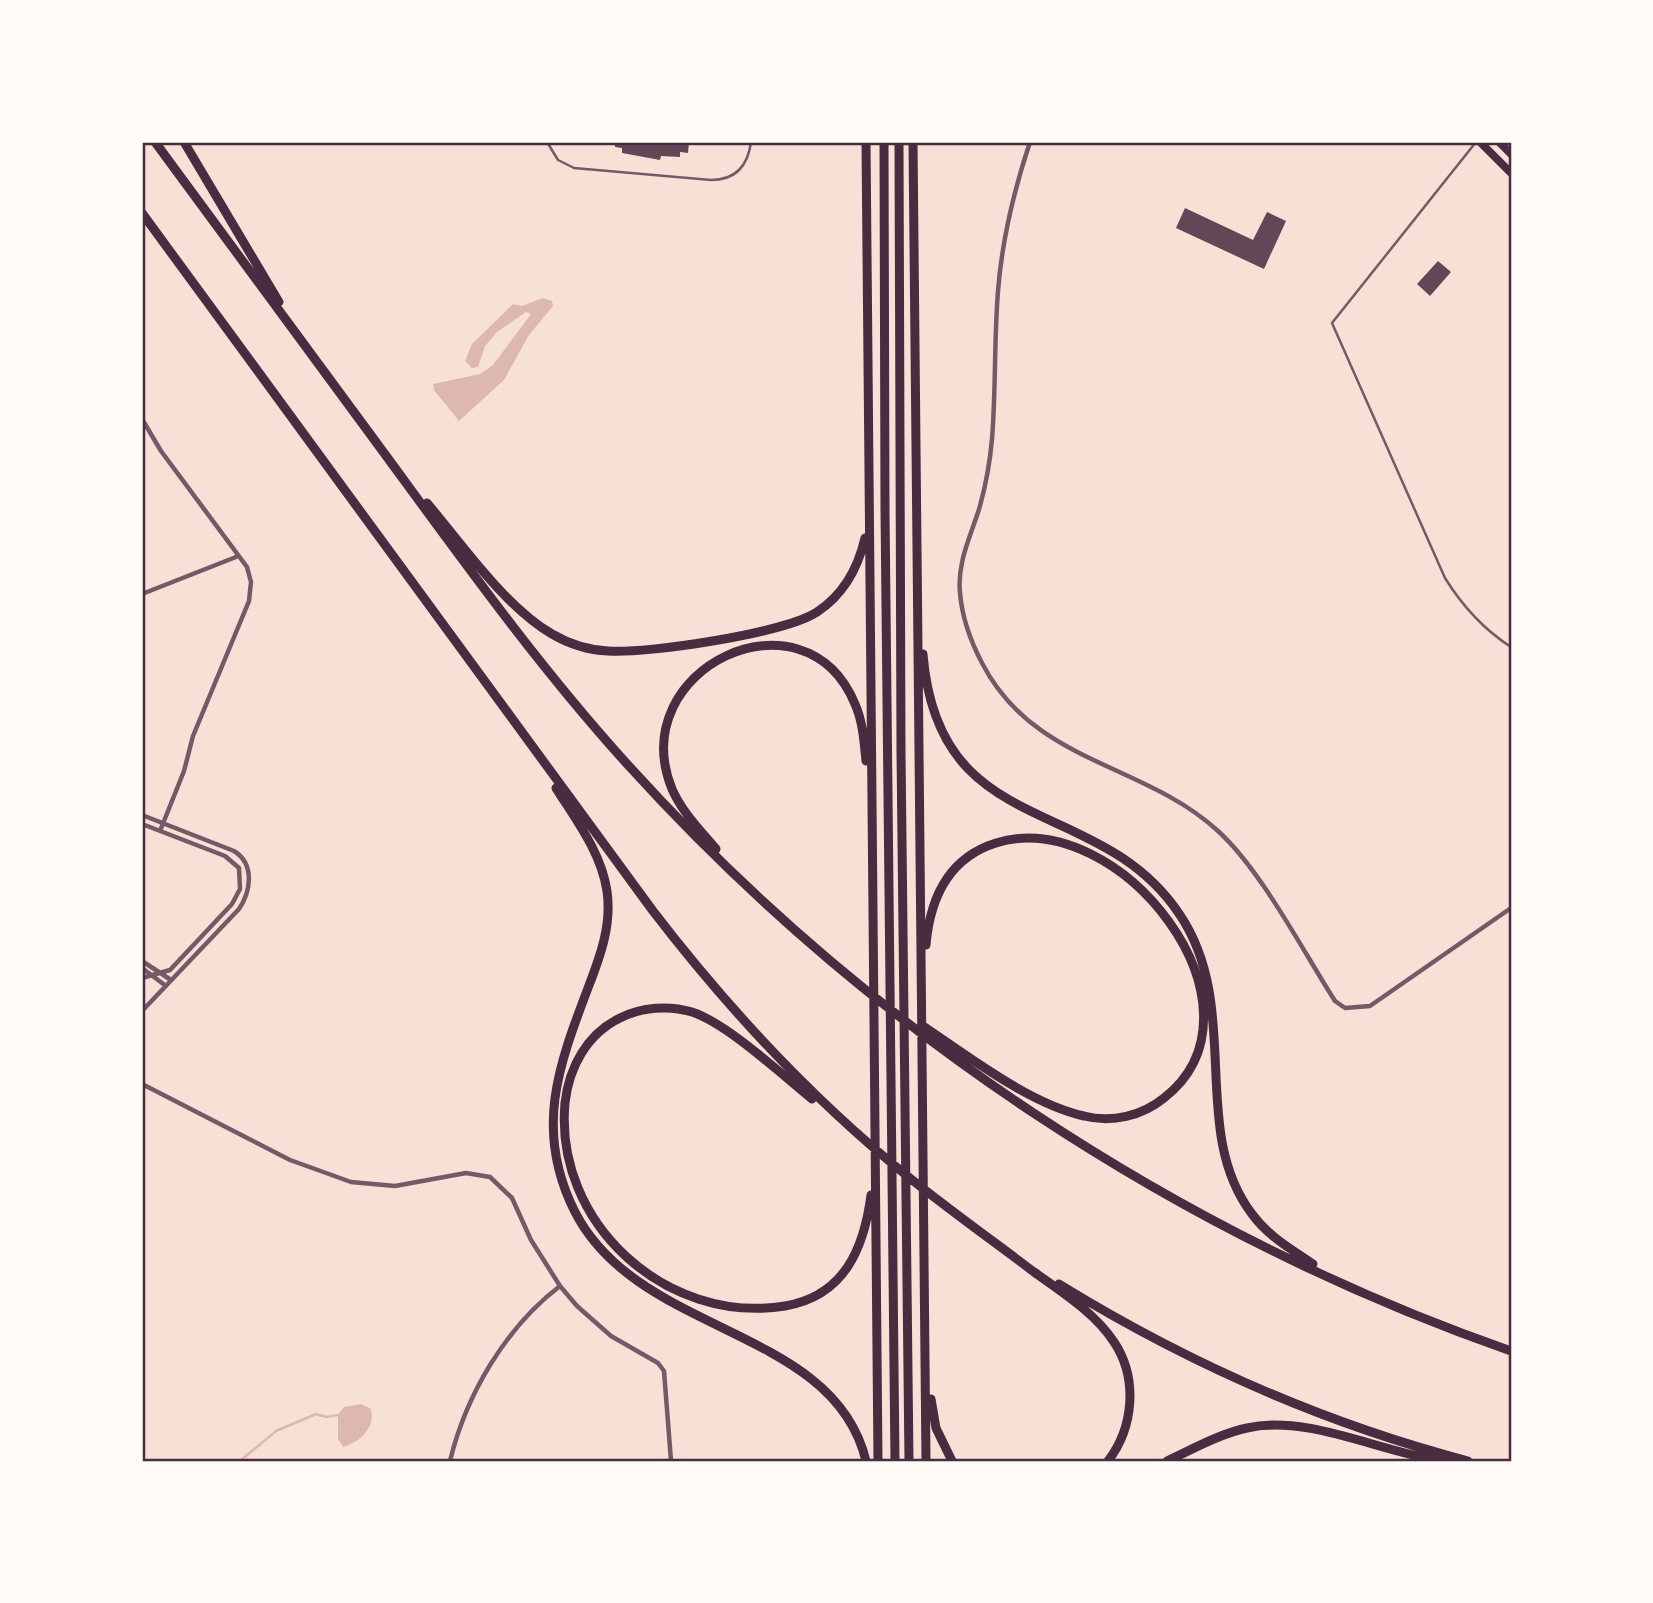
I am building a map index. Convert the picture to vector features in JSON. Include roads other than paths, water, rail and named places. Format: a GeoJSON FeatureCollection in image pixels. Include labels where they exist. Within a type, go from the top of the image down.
{"type":"FeatureCollection","features":[{"type":"Feature","properties":{"kind":"highway"},"geometry":{"type":"LineString","coordinates":[[155,142],[500,611],[579,709],[650,789],[754,892],[860,984],[1078,1140],[1153,1187],[1338,1281],[1511,1351]]}},
{"type":"Feature","properties":{"kind":"highway"},"geometry":{"type":"LineString","coordinates":[[184,142],[309,351]]}},
{"type":"Feature","properties":{"kind":"highway"},"geometry":{"type":"LineString","coordinates":[[866,142],[878,1461]]}},
{"type":"Feature","properties":{"kind":"highway"},"geometry":{"type":"LineString","coordinates":[[866,255],[871,142]]}},
{"type":"Feature","properties":{"kind":"highway"},"geometry":{"type":"LineString","coordinates":[[884,142],[895,1461]]}},
{"type":"Feature","properties":{"kind":"highway"},"geometry":{"type":"LineString","coordinates":[[899,142],[901,751],[909,1461]]}},
{"type":"Feature","properties":{"kind":"highway"},"geometry":{"type":"LineString","coordinates":[[916,142],[914,269],[926,1461]]}},
{"type":"Feature","properties":{"kind":"highway"},"geometry":{"type":"LineString","coordinates":[[142,213],[702,973],[786,1066],[862,1139]]}},
{"type":"Feature","properties":{"kind":"highway"},"geometry":{"type":"LineString","coordinates":[[387,457],[491,577],[534,622],[573,644],[605,651],[635,650],[766,631],[786,627],[815,614],[838,593],[854,569],[864,544],[868,505]]}},
{"type":"Feature","properties":{"kind":"highway"},"geometry":{"type":"LineString","coordinates":[[917,576],[927,690],[945,739],[959,760],[984,784],[1128,861],[1174,906],[1193,937],[1209,978],[1214,1010],[1223,1147],[1232,1181],[1246,1206],[1264,1228],[1338,1281]]}},
{"type":"Feature","properties":{"kind":"highway"},"geometry":{"type":"LineString","coordinates":[[754,892],[682,807],[673,791],[665,763],[666,732],[675,704],[693,678],[716,659],[743,648],[780,646],[814,657],[835,673],[852,696],[861,721],[872,822]]}},
{"type":"Feature","properties":{"kind":"highway"},"geometry":{"type":"LineString","coordinates":[[514,721],[592,846],[607,890],[608,914],[603,947],[561,1058],[552,1105],[555,1150],[575,1211],[598,1247],[632,1279],[814,1379],[849,1418],[866,1461]]}},
{"type":"Feature","properties":{"kind":"highway"},"geometry":{"type":"LineString","coordinates":[[921,992],[929,920],[943,883],[954,868],[975,852],[999,842],[1023,838],[1054,842],[1085,852],[1120,871],[1143,890],[1164,913],[1182,942],[1194,971],[1201,1002],[1201,1040],[1184,1078],[1151,1107],[1120,1118],[1098,1119],[1067,1111],[941,1043]]}},
{"type":"Feature","properties":{"kind":"highway"},"geometry":{"type":"LineString","coordinates":[[875,1162],[862,1243],[853,1263],[837,1281],[816,1296],[789,1305],[747,1308],[712,1303],[675,1291],[650,1277],[618,1251],[599,1228],[585,1204],[572,1170],[565,1128],[566,1094],[579,1055],[607,1026],[641,1010],[675,1009],[701,1016],[718,1025],[959,1216],[1058,1289],[1113,1340],[1126,1369],[1130,1398],[1123,1436],[1108,1461]]}},
{"type":"Feature","properties":{"kind":"highway"},"geometry":{"type":"LineString","coordinates":[[959,1216],[1088,1302],[1211,1367],[1320,1414],[1468,1461]]}},
{"type":"Feature","properties":{"kind":"highway"},"geometry":{"type":"LineString","coordinates":[[925,1341],[936,1428],[952,1461]]}},
{"type":"Feature","properties":{"kind":"highway"},"geometry":{"type":"LineString","coordinates":[[1167,1461],[1240,1429],[1273,1425],[1305,1429],[1443,1461]]}},
{"type":"Feature","properties":{"kind":"main road"},"geometry":{"type":"LineString","coordinates":[[1499,142],[1511,154]]}},
{"type":"Feature","properties":{"kind":"main road"},"geometry":{"type":"LineString","coordinates":[[1481,143],[1511,173]]}},
{"type":"Feature","properties":{"kind":"street"},"geometry":{"type":"LineString","coordinates":[[1030,142],[1014,196],[999,274],[989,466],[979,508],[962,557],[960,576],[965,619],[980,659],[1003,697],[1038,730],[1063,747],[1178,803],[1220,833],[1249,867],[1335,1001],[1345,1009],[1370,1006],[1511,908]]}},
{"type":"Feature","properties":{"kind":"street"},"geometry":{"type":"LineString","coordinates":[[142,419],[236,557],[247,567],[251,582],[250,601],[193,736],[184,771],[160,831]]}},
{"type":"Feature","properties":{"kind":"street"},"geometry":{"type":"LineString","coordinates":[[142,594],[236,557]]}},
{"type":"Feature","properties":{"kind":"street"},"geometry":{"type":"LineString","coordinates":[[142,815],[239,854],[248,865],[249,879],[243,903],[142,1011]]}},
{"type":"Feature","properties":{"kind":"street"},"geometry":{"type":"LineString","coordinates":[[142,824],[225,856],[239,867],[240,881],[237,897],[164,974],[142,978]]}},
{"type":"Feature","properties":{"kind":"street"},"geometry":{"type":"LineString","coordinates":[[225,856],[227,848]]}},
{"type":"Feature","properties":{"kind":"street"},"geometry":{"type":"LineString","coordinates":[[142,961],[171,980]]}},
{"type":"Feature","properties":{"kind":"street"},"geometry":{"type":"LineString","coordinates":[[142,968],[166,986]]}},
{"type":"Feature","properties":{"kind":"street"},"geometry":{"type":"LineString","coordinates":[[142,1084],[269,1150],[331,1176],[375,1186],[396,1186],[449,1176],[479,1174],[490,1177],[505,1188],[531,1240],[560,1286],[595,1323],[658,1363],[666,1376],[671,1461]]}},
{"type":"Feature","properties":{"kind":"street"},"geometry":{"type":"LineString","coordinates":[[450,1461],[468,1403],[488,1370],[527,1317],[560,1286]]}},
{"type":"Feature","properties":{"kind":"lane"},"geometry":{"type":"LineString","coordinates":[[547,142],[558,160],[574,168],[711,180],[724,179],[738,172],[747,159],[751,142]]}},
{"type":"Feature","properties":{"kind":"lane"},"geometry":{"type":"LineString","coordinates":[[1481,143],[1332,323],[1445,578],[1468,612],[1490,633],[1511,647]]}},
{"type":"Feature","properties":{"kind":"waterway"},"geometry":{"type":"LineString","coordinates":[[240,1461],[276,1431],[316,1414],[326,1417],[338,1415]]}}]}
